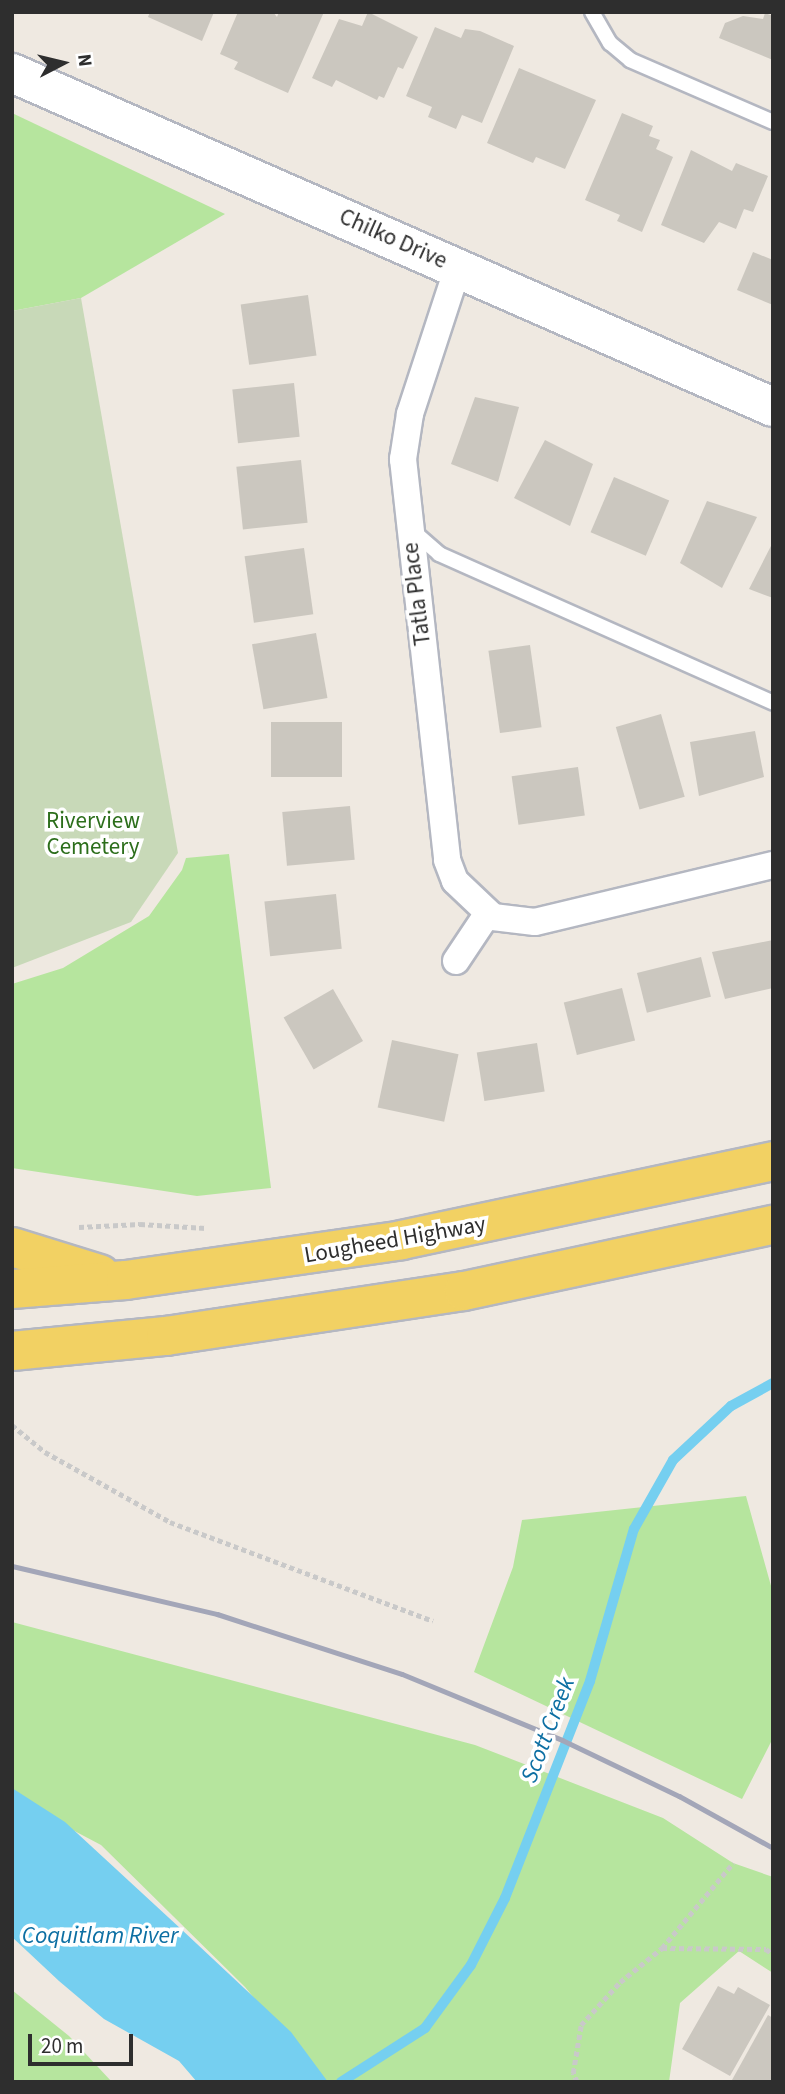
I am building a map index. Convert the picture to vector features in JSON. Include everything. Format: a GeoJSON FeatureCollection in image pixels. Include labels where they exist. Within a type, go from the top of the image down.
{"type":"FeatureCollection","features":[{"type":"Feature","properties":{"kind":"main road","name":"Lougheed Highway"},"geometry":{"type":"LineString","coordinates":[[12,1289],[126,1280],[456,1231],[773,1161]]}},
{"type":"Feature","properties":{"kind":"main road"},"geometry":{"type":"LineString","coordinates":[[12,1351],[166,1336],[451,1293],[773,1225]]}},
{"type":"Feature","properties":{"kind":"main road"},"geometry":{"type":"LineString","coordinates":[[12,1247],[126,1280]]}},
{"type":"Feature","properties":{"kind":"street","name":"Chilko Drive"},"geometry":{"type":"LineString","coordinates":[[12,73],[773,407]]}},
{"type":"Feature","properties":{"kind":"street","name":"Tatla Place"},"geometry":{"type":"LineString","coordinates":[[458,267],[405,438],[409,528],[447,860],[455,881],[488,913]]}},
{"type":"Feature","properties":{"kind":"street"},"geometry":{"type":"LineString","coordinates":[[456,961],[488,913],[504,920],[535,922],[773,865]]}},
{"type":"Feature","properties":{"kind":"lane"},"geometry":{"type":"LineString","coordinates":[[592,12],[610,43],[630,60],[773,122]]}},
{"type":"Feature","properties":{"kind":"lane"},"geometry":{"type":"LineString","coordinates":[[409,528],[439,554],[773,703]]}},
{"type":"Feature","properties":{"kind":"path"},"geometry":{"type":"LineString","coordinates":[[67,1226],[214,1228]]}},
{"type":"Feature","properties":{"kind":"path"},"geometry":{"type":"LineString","coordinates":[[12,1425],[45,1452],[170,1522],[433,1621]]}},
{"type":"Feature","properties":{"kind":"path"},"geometry":{"type":"LineString","coordinates":[[577,2082],[573,2073],[581,2025],[620,1982],[662,1948],[733,1863]]}},
{"type":"Feature","properties":{"kind":"path"},"geometry":{"type":"LineString","coordinates":[[662,1948],[766,1949],[773,1954]]}},
{"type":"Feature","properties":{"kind":"green space"},"geometry":{"type":"Polygon","coordinates":[[[12,113],[225,214],[81,298],[12,311],[12,113]]]}},
{"type":"Feature","properties":{"kind":"green space","name":"Riverview Cemetery"},"geometry":{"type":"Polygon","coordinates":[[[81,298],[178,853],[131,922],[12,968],[12,311],[81,298]]]}},
{"type":"Feature","properties":{"kind":"green space"},"geometry":{"type":"Polygon","coordinates":[[[229,854],[271,1188],[197,1196],[12,1168],[12,984],[63,968],[149,916],[182,870],[186,858],[229,854]]]}},
{"type":"Feature","properties":{"kind":"green space"},"geometry":{"type":"Polygon","coordinates":[[[746,1496],[773,1593],[773,1738],[742,1799],[474,1672],[513,1567],[522,1520],[746,1496]]]}},
{"type":"Feature","properties":{"kind":"green space"},"geometry":{"type":"Polygon","coordinates":[[[12,1622],[475,1745],[663,1818],[733,1863],[773,1877],[773,1973],[739,1951],[680,2003],[669,2082],[323,2082],[245,1987],[101,1845],[12,1798],[12,1622]]]}},
{"type":"Feature","properties":{"kind":"green space"},"geometry":{"type":"Polygon","coordinates":[[[12,1990],[69,2036],[112,2082],[12,2082],[12,1990]]]}},
{"type":"Feature","properties":{"kind":"water","name":"Coquitlam River"},"geometry":{"type":"Polygon","coordinates":[[[12,1788],[65,1822],[181,1929],[291,2032],[328,2082],[197,2082],[179,2061],[104,2019],[59,1981],[12,1937],[12,1788]]]}},
{"type":"Feature","properties":{"kind":"building"},"geometry":{"type":"Polygon","coordinates":[[[150,12],[214,12],[202,41],[148,17],[150,12]]]}},
{"type":"Feature","properties":{"kind":"building"},"geometry":{"type":"Polygon","coordinates":[[[238,12],[273,12],[277,17],[279,12],[324,12],[288,93],[234,69],[238,62],[220,54],[238,12]]]}},
{"type":"Feature","properties":{"kind":"building"},"geometry":{"type":"Polygon","coordinates":[[[368,12],[418,37],[403,69],[398,67],[384,98],[379,96],[377,100],[336,80],[332,87],[312,78],[339,19],[362,26],[368,12]]]}},
{"type":"Feature","properties":{"kind":"building"},"geometry":{"type":"Polygon","coordinates":[[[765,13],[773,16],[773,60],[719,38],[725,23],[743,16],[763,19],[765,13]]]}},
{"type":"Feature","properties":{"kind":"building"},"geometry":{"type":"Polygon","coordinates":[[[435,27],[461,38],[465,29],[480,31],[514,46],[482,123],[462,115],[456,129],[428,117],[432,107],[406,96],[435,27]]]}},
{"type":"Feature","properties":{"kind":"building"},"geometry":{"type":"Polygon","coordinates":[[[519,68],[596,100],[565,169],[536,157],[533,163],[487,143],[519,68]]]}},
{"type":"Feature","properties":{"kind":"building"},"geometry":{"type":"Polygon","coordinates":[[[622,113],[653,126],[649,136],[660,140],[656,149],[673,157],[642,232],[617,221],[620,215],[585,200],[622,113]]]}},
{"type":"Feature","properties":{"kind":"building"},"geometry":{"type":"Polygon","coordinates":[[[691,150],[732,171],[736,163],[768,176],[753,212],[744,209],[736,229],[719,222],[704,243],[661,225],[691,150]]]}},
{"type":"Feature","properties":{"kind":"building"},"geometry":{"type":"Polygon","coordinates":[[[753,252],[773,260],[773,305],[737,290],[753,252]]]}},
{"type":"Feature","properties":{"kind":"building"},"geometry":{"type":"Polygon","coordinates":[[[308,295],[316,355],[249,365],[241,304],[308,295]]]}},
{"type":"Feature","properties":{"kind":"building"},"geometry":{"type":"Polygon","coordinates":[[[294,383],[300,437],[238,443],[232,389],[294,383]]]}},
{"type":"Feature","properties":{"kind":"building"},"geometry":{"type":"Polygon","coordinates":[[[475,397],[519,407],[498,482],[451,464],[475,397]]]}},
{"type":"Feature","properties":{"kind":"building"},"geometry":{"type":"Polygon","coordinates":[[[545,440],[593,464],[570,526],[514,498],[545,440]]]}},
{"type":"Feature","properties":{"kind":"building"},"geometry":{"type":"Polygon","coordinates":[[[301,460],[308,523],[243,529],[236,467],[301,460]]]}},
{"type":"Feature","properties":{"kind":"building"},"geometry":{"type":"Polygon","coordinates":[[[614,477],[669,500],[646,556],[591,532],[614,477]]]}},
{"type":"Feature","properties":{"kind":"building"},"geometry":{"type":"Polygon","coordinates":[[[707,501],[757,517],[722,588],[680,563],[707,501]]]}},
{"type":"Feature","properties":{"kind":"building"},"geometry":{"type":"Polygon","coordinates":[[[773,542],[773,598],[749,589],[773,542]]]}},
{"type":"Feature","properties":{"kind":"building"},"geometry":{"type":"Polygon","coordinates":[[[304,548],[313,614],[254,623],[245,556],[304,548]]]}},
{"type":"Feature","properties":{"kind":"building"},"geometry":{"type":"Polygon","coordinates":[[[316,633],[327,698],[263,709],[252,644],[316,633]]]}},
{"type":"Feature","properties":{"kind":"building"},"geometry":{"type":"Polygon","coordinates":[[[530,645],[542,727],[500,733],[488,651],[530,645]]]}},
{"type":"Feature","properties":{"kind":"building"},"geometry":{"type":"Polygon","coordinates":[[[661,714],[685,797],[640,810],[616,727],[661,714]]]}},
{"type":"Feature","properties":{"kind":"building"},"geometry":{"type":"Polygon","coordinates":[[[271,722],[342,722],[342,777],[271,777],[271,722]]]}},
{"type":"Feature","properties":{"kind":"building"},"geometry":{"type":"Polygon","coordinates":[[[755,731],[764,777],[699,796],[690,742],[755,731]]]}},
{"type":"Feature","properties":{"kind":"building"},"geometry":{"type":"Polygon","coordinates":[[[578,767],[585,816],[518,825],[512,776],[578,767]]]}},
{"type":"Feature","properties":{"kind":"building"},"geometry":{"type":"Polygon","coordinates":[[[350,806],[355,860],[287,866],[282,812],[350,806]]]}},
{"type":"Feature","properties":{"kind":"building"},"geometry":{"type":"Polygon","coordinates":[[[336,894],[342,949],[270,956],[264,902],[336,894]]]}},
{"type":"Feature","properties":{"kind":"building"},"geometry":{"type":"Polygon","coordinates":[[[773,940],[773,988],[725,999],[712,952],[773,940]]]}},
{"type":"Feature","properties":{"kind":"building"},"geometry":{"type":"Polygon","coordinates":[[[701,957],[711,997],[647,1013],[637,973],[701,957]]]}},
{"type":"Feature","properties":{"kind":"building"},"geometry":{"type":"Polygon","coordinates":[[[622,988],[635,1040],[577,1055],[564,1003],[622,988]]]}},
{"type":"Feature","properties":{"kind":"building"},"geometry":{"type":"Polygon","coordinates":[[[333,989],[363,1041],[314,1069],[284,1018],[333,989]]]}},
{"type":"Feature","properties":{"kind":"building"},"geometry":{"type":"Polygon","coordinates":[[[392,1040],[459,1054],[444,1122],[378,1107],[392,1040]]]}},
{"type":"Feature","properties":{"kind":"building"},"geometry":{"type":"Polygon","coordinates":[[[537,1043],[545,1091],[484,1101],[477,1053],[537,1043]]]}},
{"type":"Feature","properties":{"kind":"building"},"geometry":{"type":"Polygon","coordinates":[[[718,1986],[734,1994],[738,1987],[770,2005],[730,2076],[682,2049],[718,1986]]]}},
{"type":"Feature","properties":{"kind":"building"},"geometry":{"type":"Polygon","coordinates":[[[768,2015],[773,2018],[773,2082],[732,2080],[768,2015]]]}},
{"type":"Feature","properties":{"kind":"waterway","name":"Scott Creek"},"geometry":{"type":"LineString","coordinates":[[341,2082],[425,2028],[471,1965],[505,1898],[590,1681],[634,1529],[673,1460],[731,1406],[773,1383]]}},
{"type":"Feature","properties":{"kind":"railway"},"geometry":{"type":"LineString","coordinates":[[12,1566],[217,1614],[402,1674],[562,1740],[679,1796],[773,1848]]}}]}
